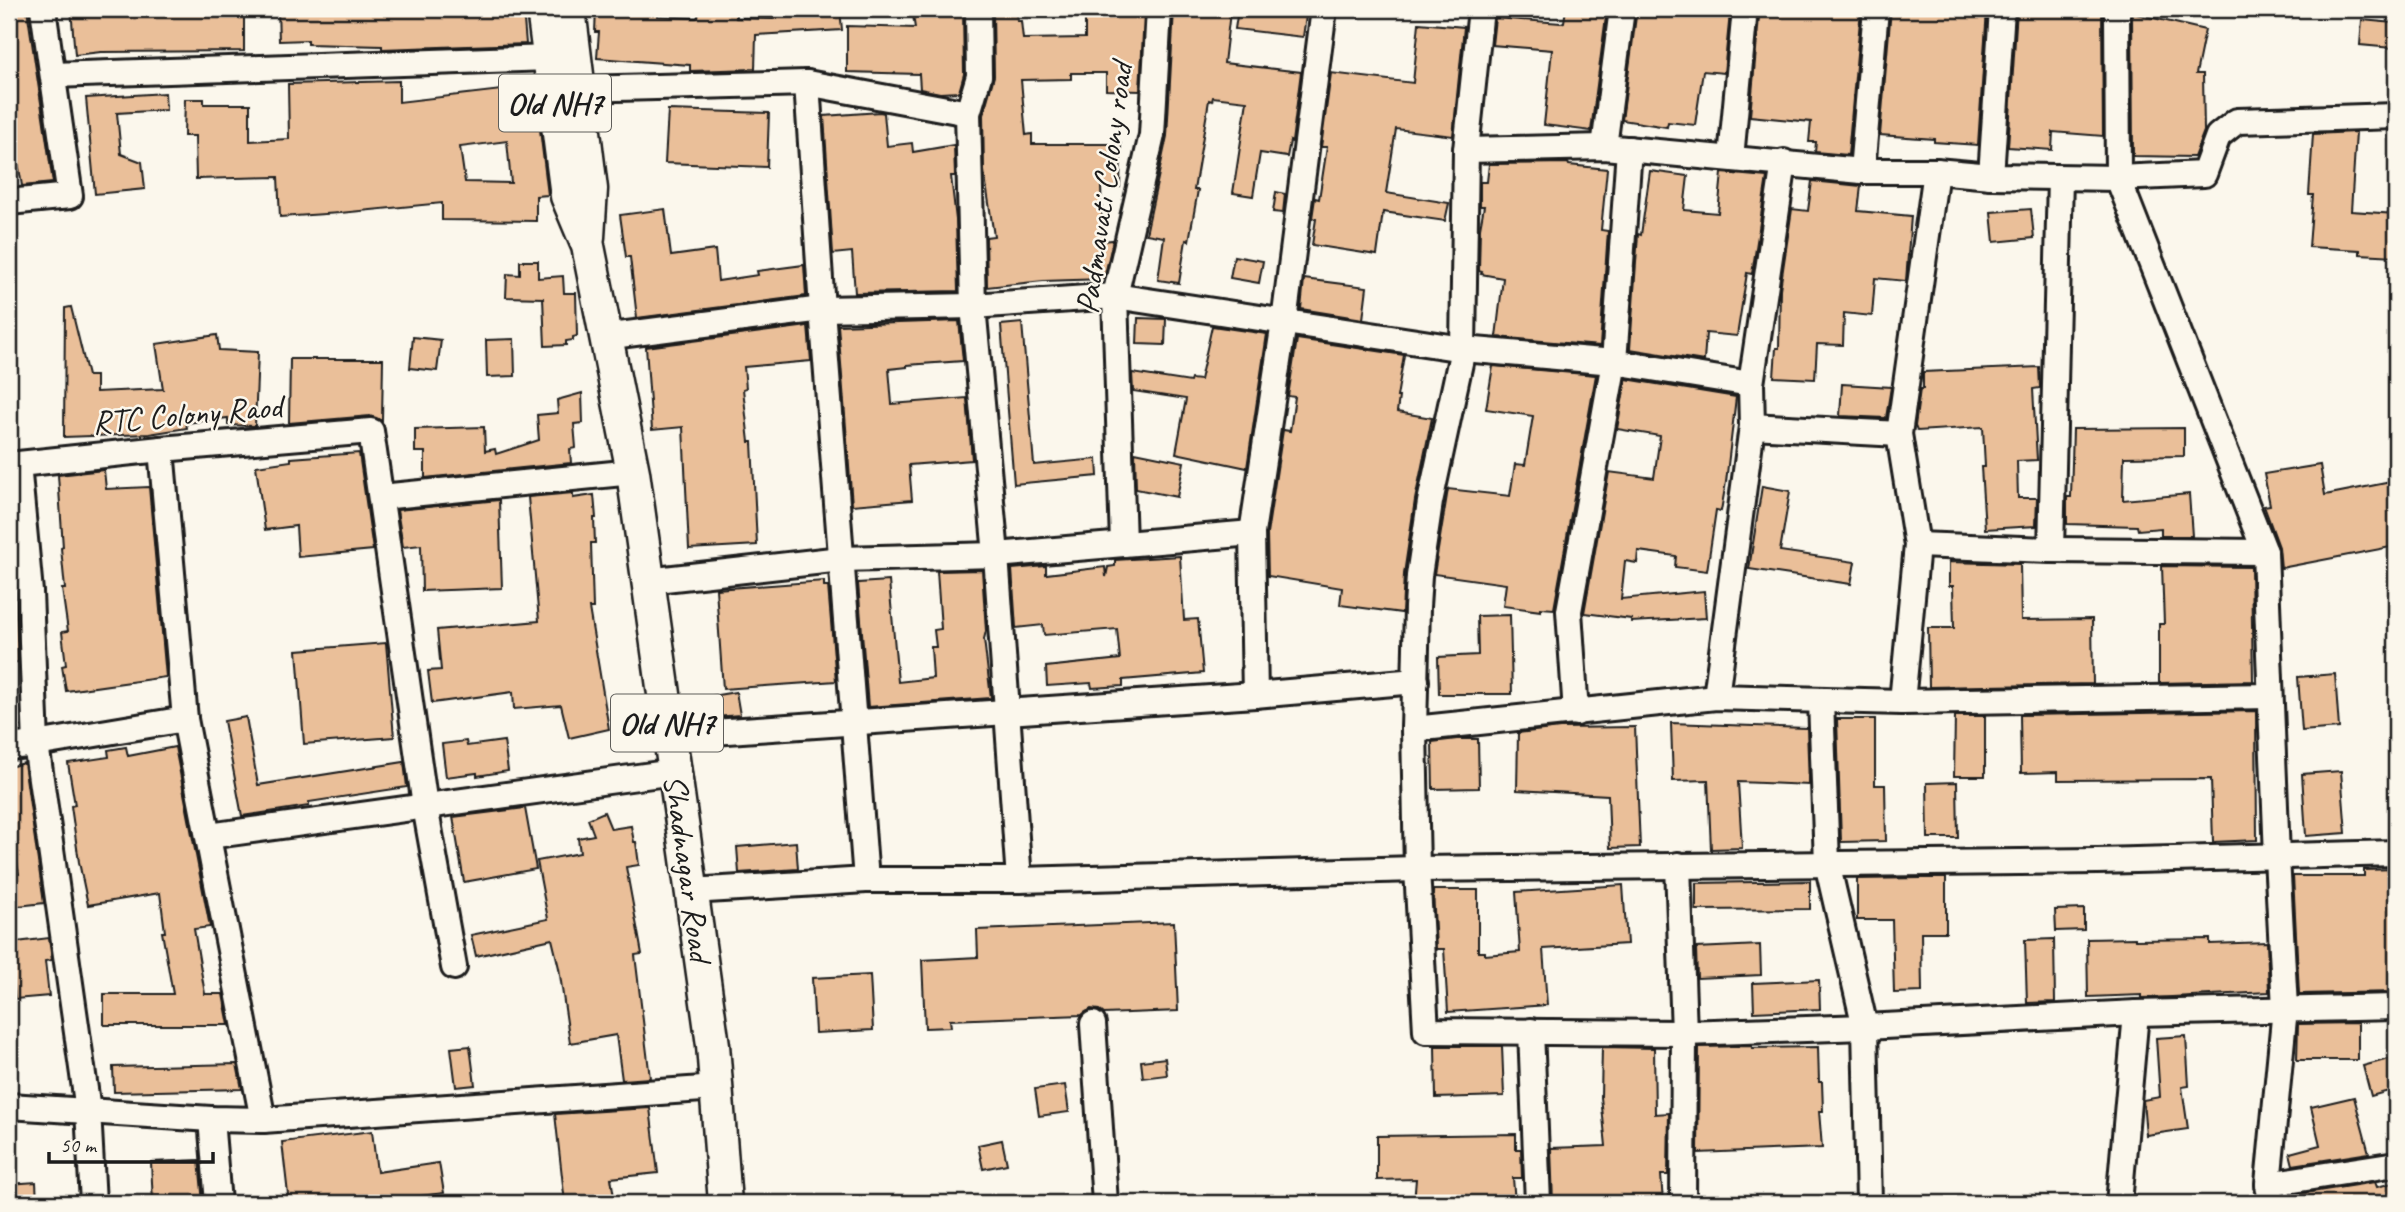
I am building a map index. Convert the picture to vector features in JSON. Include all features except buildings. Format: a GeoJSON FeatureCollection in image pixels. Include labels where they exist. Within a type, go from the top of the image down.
{"type":"FeatureCollection","features":[{"type":"Feature","properties":{"kind":"main road","name":"Shadnagar Road"},"geometry":{"type":"LineString","coordinates":[[543,9],[567,197],[588,246]]}},
{"type":"Feature","properties":{"kind":"main road","name":"Shadnagar Road"},"geometry":{"type":"LineString","coordinates":[[569,9],[591,189],[588,246],[633,472],[646,581],[713,1045],[726,1203]]}},
{"type":"Feature","properties":{"kind":"street"},"geometry":{"type":"LineString","coordinates":[[9,202],[70,196],[43,9]]}},
{"type":"Feature","properties":{"kind":"street"},"geometry":{"type":"LineString","coordinates":[[978,9],[979,76],[968,113],[973,306],[996,555],[1019,880]]}},
{"type":"Feature","properties":{"kind":"street","name":"Padmavati Colony road"},"geometry":{"type":"LineString","coordinates":[[1123,544],[1115,296],[1152,135],[1159,9]]}},
{"type":"Feature","properties":{"kind":"street"},"geometry":{"type":"LineString","coordinates":[[1255,695],[1252,533],[1284,322],[1324,9]]}},
{"type":"Feature","properties":{"kind":"street"},"geometry":{"type":"LineString","coordinates":[[1481,9],[1466,150],[1463,349],[1430,502],[1419,576],[1414,729],[1426,1031],[1684,1033],[2136,1013],[2396,1006]]}},
{"type":"Feature","properties":{"kind":"street"},"geometry":{"type":"LineString","coordinates":[[1604,147],[1622,9]]}},
{"type":"Feature","properties":{"kind":"street"},"geometry":{"type":"LineString","coordinates":[[1731,158],[1745,9]]}},
{"type":"Feature","properties":{"kind":"street"},"geometry":{"type":"LineString","coordinates":[[1862,171],[1875,9]]}},
{"type":"Feature","properties":{"kind":"street"},"geometry":{"type":"LineString","coordinates":[[1991,176],[2002,9]]}},
{"type":"Feature","properties":{"kind":"street"},"geometry":{"type":"LineString","coordinates":[[2117,9],[2118,178],[2265,552],[2286,1008],[2270,1194],[2396,1164]]}},
{"type":"Feature","properties":{"kind":"street"},"geometry":{"type":"LineString","coordinates":[[53,75],[550,58]]}},
{"type":"Feature","properties":{"kind":"street"},"geometry":{"type":"LineString","coordinates":[[579,89],[807,83],[968,113]]}},
{"type":"Feature","properties":{"kind":"street"},"geometry":{"type":"LineString","coordinates":[[807,83],[866,880]]}},
{"type":"Feature","properties":{"kind":"street"},"geometry":{"type":"LineString","coordinates":[[1466,150],[1604,147],[1862,171],[2118,178],[2204,174],[2218,136],[2237,121],[2396,116]]}},
{"type":"Feature","properties":{"kind":"street"},"geometry":{"type":"LineString","coordinates":[[1576,713],[1569,611],[1614,362],[1629,149]]}},
{"type":"Feature","properties":{"kind":"street"},"geometry":{"type":"LineString","coordinates":[[1716,697],[1752,426],[1751,384],[1784,162]]}},
{"type":"Feature","properties":{"kind":"street"},"geometry":{"type":"LineString","coordinates":[[1902,702],[1917,545],[1899,434],[1936,171]]}},
{"type":"Feature","properties":{"kind":"street"},"geometry":{"type":"LineString","coordinates":[[2051,550],[2060,178]]}},
{"type":"Feature","properties":{"kind":"street"},"geometry":{"type":"LineString","coordinates":[[604,337],[822,309],[973,306],[1115,296],[1463,349],[1614,362],[1751,384]]}},
{"type":"Feature","properties":{"kind":"street"},"geometry":{"type":"LineString","coordinates":[[1752,426],[1899,434]]}},
{"type":"Feature","properties":{"kind":"street","name":"RTC Colony Raod"},"geometry":{"type":"LineString","coordinates":[[13,464],[371,431],[381,498]]}},
{"type":"Feature","properties":{"kind":"street"},"geometry":{"type":"LineString","coordinates":[[161,449],[185,719],[262,1120]]}},
{"type":"Feature","properties":{"kind":"street"},"geometry":{"type":"LineString","coordinates":[[13,464],[30,592],[36,744],[88,1110],[93,1203]]}},
{"type":"Feature","properties":{"kind":"street"},"geometry":{"type":"LineString","coordinates":[[454,967],[425,806],[381,498],[633,472]]}},
{"type":"Feature","properties":{"kind":"street"},"geometry":{"type":"LineString","coordinates":[[646,581],[841,559],[996,555],[1252,533]]}},
{"type":"Feature","properties":{"kind":"street"},"geometry":{"type":"LineString","coordinates":[[1917,545],[2051,550],[2265,552]]}},
{"type":"Feature","properties":{"kind":"street"},"geometry":{"type":"LineString","coordinates":[[669,735],[1255,695],[1416,681]]}},
{"type":"Feature","properties":{"kind":"street"},"geometry":{"type":"LineString","coordinates":[[1414,729],[1716,697],[1902,702],[2270,696]]}},
{"type":"Feature","properties":{"kind":"street"},"geometry":{"type":"LineString","coordinates":[[1821,701],[1827,863],[1865,1027],[1869,1203]]}},
{"type":"Feature","properties":{"kind":"street"},"geometry":{"type":"LineString","coordinates":[[9,747],[185,719]]}},
{"type":"Feature","properties":{"kind":"street"},"geometry":{"type":"LineString","coordinates":[[209,836],[674,772]]}},
{"type":"Feature","properties":{"kind":"street"},"geometry":{"type":"LineString","coordinates":[[691,891],[866,880],[1019,880],[1418,869],[2396,853]]}},
{"type":"Feature","properties":{"kind":"street"},"geometry":{"type":"LineString","coordinates":[[1678,866],[1684,1033],[1683,1203]]}},
{"type":"Feature","properties":{"kind":"street"},"geometry":{"type":"LineString","coordinates":[[2119,1203],[2136,1013]]}},
{"type":"Feature","properties":{"kind":"street"},"geometry":{"type":"LineString","coordinates":[[1093,1024],[1105,1203]]}},
{"type":"Feature","properties":{"kind":"street"},"geometry":{"type":"LineString","coordinates":[[1531,1031],[1538,1203]]}},
{"type":"Feature","properties":{"kind":"street"},"geometry":{"type":"LineString","coordinates":[[9,1106],[262,1120],[717,1088]]}},
{"type":"Feature","properties":{"kind":"street"},"geometry":{"type":"LineString","coordinates":[[211,1119],[218,1203]]}}]}
